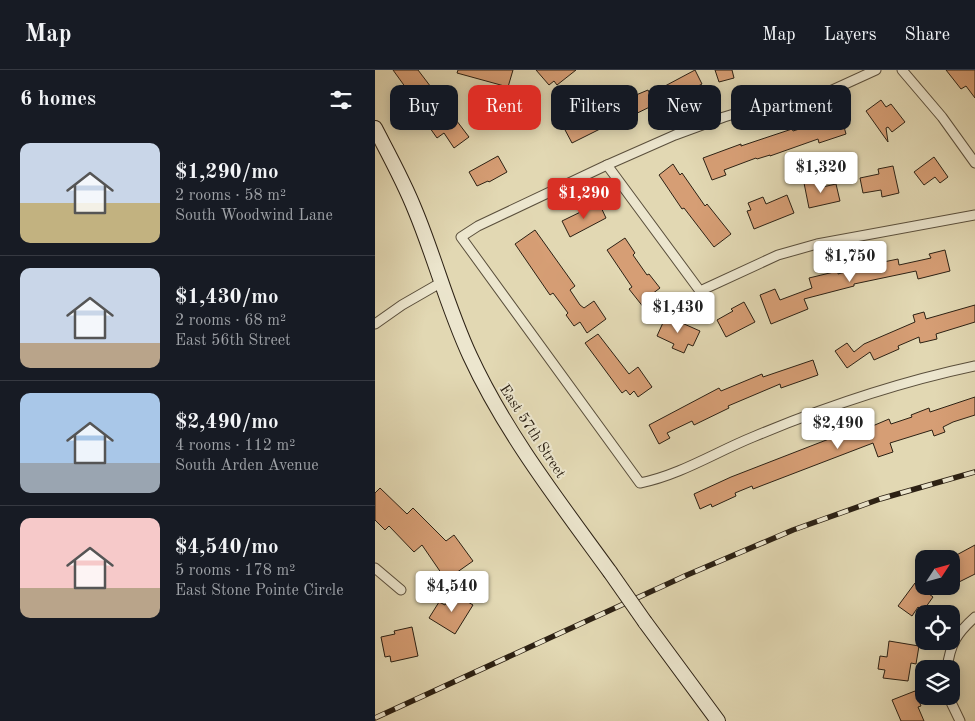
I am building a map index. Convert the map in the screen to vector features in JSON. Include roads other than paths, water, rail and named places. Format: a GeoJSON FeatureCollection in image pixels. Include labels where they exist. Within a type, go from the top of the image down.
{"type":"FeatureCollection","features":[{"type":"Feature","properties":{"kind":"main road","name":"East 57th Street"},"geometry":{"type":"LineString","coordinates":[[375,128],[408,194],[470,355],[501,415],[529,459],[718,721]]}},
{"type":"Feature","properties":{"kind":"street"},"geometry":{"type":"LineString","coordinates":[[876,70],[830,91],[760,106],[675,135],[478,226],[461,237],[640,483],[660,479],[753,437],[856,398],[975,366]]}},
{"type":"Feature","properties":{"kind":"street"},"geometry":{"type":"LineString","coordinates":[[902,70],[942,117],[975,162]]}},
{"type":"Feature","properties":{"kind":"street"},"geometry":{"type":"LineString","coordinates":[[607,165],[700,291],[779,255],[817,244],[975,215]]}},
{"type":"Feature","properties":{"kind":"street"},"geometry":{"type":"LineString","coordinates":[[375,324],[402,305],[442,282]]}},
{"type":"Feature","properties":{"kind":"street"},"geometry":{"type":"LineString","coordinates":[[375,568],[401,590]]}},
{"type":"Feature","properties":{"kind":"street"},"geometry":{"type":"LineString","coordinates":[[949,660],[952,645],[958,633],[975,617]]}},
{"type":"Feature","properties":{"kind":"street"},"geometry":{"type":"LineString","coordinates":[[952,705],[960,721]]}},
{"type":"Feature","properties":{"kind":"railway"},"geometry":{"type":"LineString","coordinates":[[375,718],[687,575],[793,530],[880,499],[975,472]]}}]}
